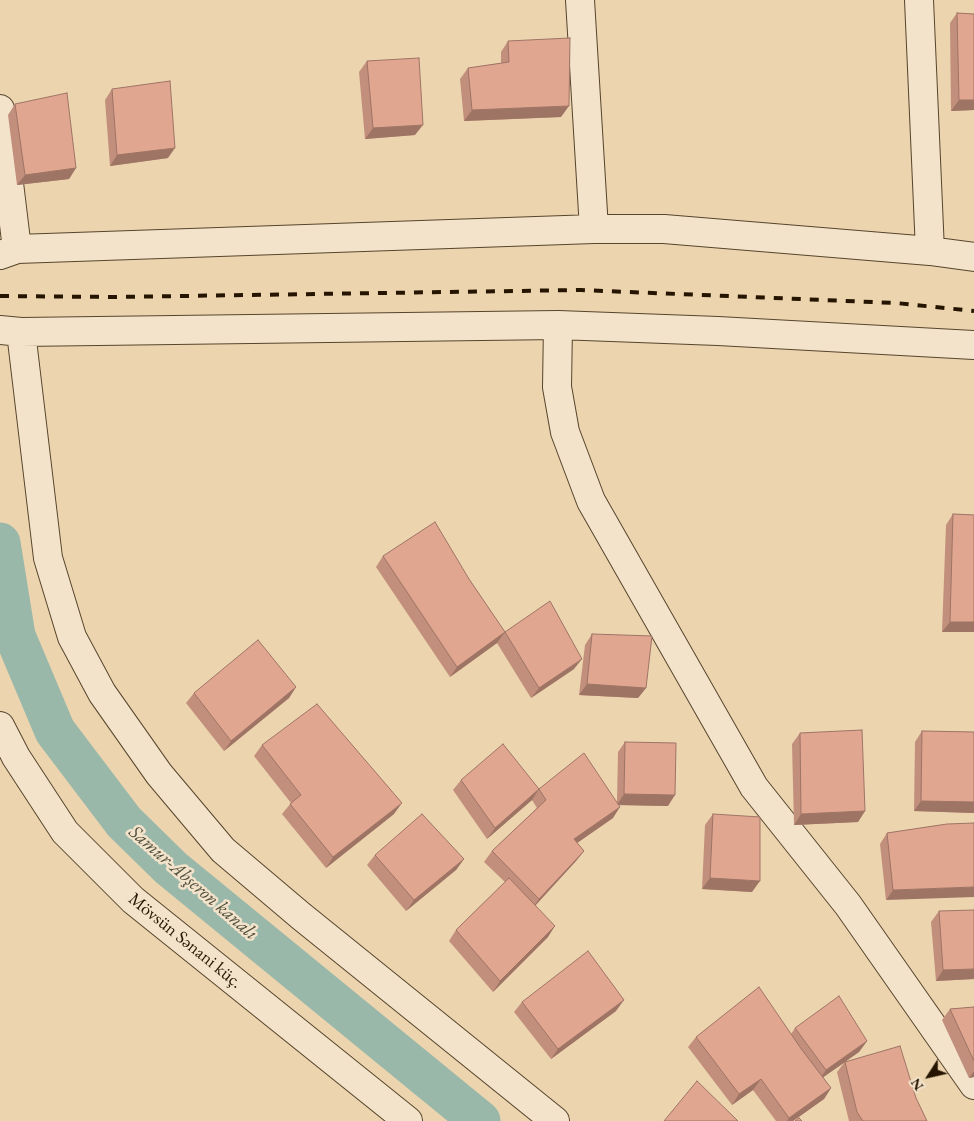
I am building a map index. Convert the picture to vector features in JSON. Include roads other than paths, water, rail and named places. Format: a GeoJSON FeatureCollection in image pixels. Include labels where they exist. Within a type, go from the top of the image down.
{"type":"FeatureCollection","features":[{"type":"Feature","properties":{"kind":"street"},"geometry":{"type":"LineString","coordinates":[[580,0],[594,229]]}},
{"type":"Feature","properties":{"kind":"street"},"geometry":{"type":"LineString","coordinates":[[919,0],[930,251]]}},
{"type":"Feature","properties":{"kind":"street"},"geometry":{"type":"LineString","coordinates":[[0,109],[8,252],[594,229],[664,230],[930,251],[974,257]]}},
{"type":"Feature","properties":{"kind":"street"},"geometry":{"type":"LineString","coordinates":[[558,325],[557,387],[565,432],[591,501],[754,787],[848,905],[974,1085]]}},
{"type":"Feature","properties":{"kind":"street"},"geometry":{"type":"LineString","coordinates":[[555,1121],[301,916],[223,850],[159,774],[102,693],[72,637],[48,558],[11,331],[558,325],[718,331],[974,345]]}},
{"type":"Feature","properties":{"kind":"street","name":"Mövsün Sənani küç."},"geometry":{"type":"LineString","coordinates":[[0,726],[16,757],[65,832],[132,900],[408,1121]]}},
{"type":"Feature","properties":{"kind":"waterway","name":"Samur-Abşeron kanalı"},"geometry":{"type":"LineString","coordinates":[[0,543],[15,636],[55,731],[124,822],[171,868],[480,1121]]}},
{"type":"Feature","properties":{"kind":"railway"},"geometry":{"type":"LineString","coordinates":[[0,296],[115,297],[581,290],[896,303],[974,311]]}}]}
